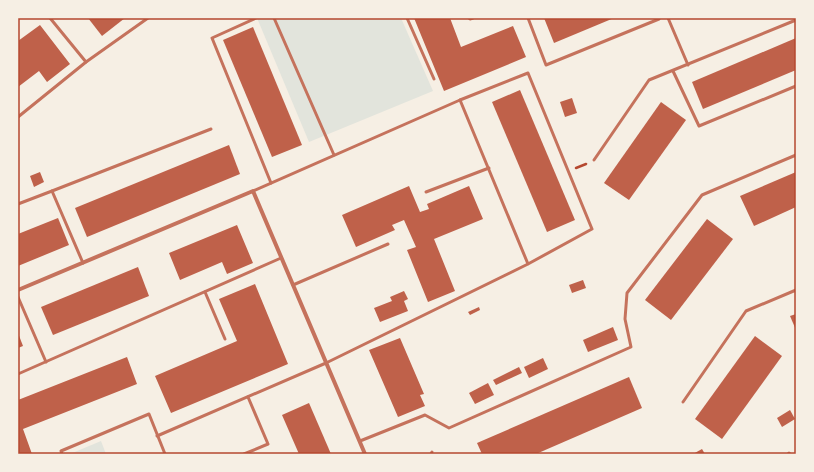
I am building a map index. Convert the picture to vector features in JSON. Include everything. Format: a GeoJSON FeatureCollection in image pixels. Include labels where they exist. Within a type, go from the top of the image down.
{"type":"FeatureCollection","features":[{"type":"Feature","properties":{"kind":"street"},"geometry":{"type":"LineString","coordinates":[[18,290],[253,191],[365,454]]}},
{"type":"Feature","properties":{"kind":"lane"},"geometry":{"type":"LineString","coordinates":[[50,18],[86,62]]}},
{"type":"Feature","properties":{"kind":"lane"},"geometry":{"type":"LineString","coordinates":[[18,117],[86,62],[148,18]]}},
{"type":"Feature","properties":{"kind":"lane"},"geometry":{"type":"LineString","coordinates":[[256,18],[212,38],[270,183]]}},
{"type":"Feature","properties":{"kind":"lane"},"geometry":{"type":"LineString","coordinates":[[274,18],[334,155]]}},
{"type":"Feature","properties":{"kind":"lane"},"geometry":{"type":"LineString","coordinates":[[408,18],[434,79]]}},
{"type":"Feature","properties":{"kind":"lane"},"geometry":{"type":"LineString","coordinates":[[469,18],[473,18]]}},
{"type":"Feature","properties":{"kind":"lane"},"geometry":{"type":"LineString","coordinates":[[528,18],[546,65],[659,19]]}},
{"type":"Feature","properties":{"kind":"lane"},"geometry":{"type":"LineString","coordinates":[[668,18],[688,65]]}},
{"type":"Feature","properties":{"kind":"lane"},"geometry":{"type":"LineString","coordinates":[[594,160],[649,80],[796,20]]}},
{"type":"Feature","properties":{"kind":"lane"},"geometry":{"type":"LineString","coordinates":[[673,71],[699,126],[796,86]]}},
{"type":"Feature","properties":{"kind":"lane"},"geometry":{"type":"LineString","coordinates":[[157,436],[326,363],[528,264],[592,229],[528,73],[460,100],[253,191]]}},
{"type":"Feature","properties":{"kind":"lane"},"geometry":{"type":"LineString","coordinates":[[460,100],[528,264]]}},
{"type":"Feature","properties":{"kind":"lane"},"geometry":{"type":"LineString","coordinates":[[18,204],[211,129]]}},
{"type":"Feature","properties":{"kind":"lane"},"geometry":{"type":"LineString","coordinates":[[360,441],[425,415],[449,428],[631,346],[625,319],[627,293],[702,196],[796,155]]}},
{"type":"Feature","properties":{"kind":"lane"},"geometry":{"type":"LineString","coordinates":[[426,192],[489,168]]}},
{"type":"Feature","properties":{"kind":"lane"},"geometry":{"type":"LineString","coordinates":[[52,190],[83,263]]}},
{"type":"Feature","properties":{"kind":"lane"},"geometry":{"type":"LineString","coordinates":[[293,285],[388,244]]}},
{"type":"Feature","properties":{"kind":"lane"},"geometry":{"type":"LineString","coordinates":[[18,374],[282,258]]}},
{"type":"Feature","properties":{"kind":"lane"},"geometry":{"type":"LineString","coordinates":[[683,402],[746,311],[796,290]]}},
{"type":"Feature","properties":{"kind":"lane"},"geometry":{"type":"LineString","coordinates":[[205,292],[225,339]]}},
{"type":"Feature","properties":{"kind":"lane"},"geometry":{"type":"LineString","coordinates":[[18,297],[46,362]]}},
{"type":"Feature","properties":{"kind":"lane"},"geometry":{"type":"LineString","coordinates":[[244,454],[268,444],[248,397]]}},
{"type":"Feature","properties":{"kind":"lane"},"geometry":{"type":"LineString","coordinates":[[62,454],[61,451],[150,414],[165,454]]}},
{"type":"Feature","properties":{"kind":"path"},"geometry":{"type":"LineString","coordinates":[[569,172],[594,160]]}},
{"type":"Feature","properties":{"kind":"shaded area"},"geometry":{"type":"Polygon","coordinates":[[[257,18],[401,18],[433,91],[309,142],[257,18]]]}},
{"type":"Feature","properties":{"kind":"shaded area"},"geometry":{"type":"Polygon","coordinates":[[[101,441],[106,454],[70,454],[101,441]]]}},
{"type":"Feature","properties":{"kind":"building"},"geometry":{"type":"Polygon","coordinates":[[[88,18],[125,18],[102,36],[88,18]]]}},
{"type":"Feature","properties":{"kind":"building"},"geometry":{"type":"Polygon","coordinates":[[[414,18],[450,18],[461,47],[513,26],[526,57],[444,91],[414,18]]]}},
{"type":"Feature","properties":{"kind":"building"},"geometry":{"type":"Polygon","coordinates":[[[544,18],[614,18],[554,43],[544,18]]]}},
{"type":"Feature","properties":{"kind":"building"},"geometry":{"type":"Polygon","coordinates":[[[40,25],[70,64],[47,82],[39,71],[18,87],[18,41],[40,25]]]}},
{"type":"Feature","properties":{"kind":"building"},"geometry":{"type":"Polygon","coordinates":[[[253,27],[302,145],[272,157],[223,40],[253,27]]]}},
{"type":"Feature","properties":{"kind":"building"},"geometry":{"type":"Polygon","coordinates":[[[796,38],[796,70],[703,109],[692,82],[796,38]]]}},
{"type":"Feature","properties":{"kind":"building"},"geometry":{"type":"Polygon","coordinates":[[[520,90],[575,220],[547,232],[492,102],[520,90]]]}},
{"type":"Feature","properties":{"kind":"building"},"geometry":{"type":"Polygon","coordinates":[[[572,98],[577,113],[565,117],[560,102],[572,98]]]}},
{"type":"Feature","properties":{"kind":"building"},"geometry":{"type":"Polygon","coordinates":[[[661,102],[686,120],[629,200],[604,183],[661,102]]]}},
{"type":"Feature","properties":{"kind":"building"},"geometry":{"type":"Polygon","coordinates":[[[229,145],[240,174],[87,237],[75,208],[229,145]]]}},
{"type":"Feature","properties":{"kind":"building"},"geometry":{"type":"Polygon","coordinates":[[[40,172],[44,182],[34,187],[30,176],[40,172]]]}},
{"type":"Feature","properties":{"kind":"building"},"geometry":{"type":"Polygon","coordinates":[[[796,172],[796,207],[754,226],[740,196],[796,172]]]}},
{"type":"Feature","properties":{"kind":"building"},"geometry":{"type":"Polygon","coordinates":[[[409,186],[420,212],[429,209],[427,204],[469,186],[483,219],[434,239],[455,291],[428,302],[407,250],[416,247],[404,220],[392,225],[395,230],[356,247],[342,215],[409,186]]]}},
{"type":"Feature","properties":{"kind":"building"},"geometry":{"type":"Polygon","coordinates":[[[58,218],[69,245],[18,266],[18,234],[58,218]]]}},
{"type":"Feature","properties":{"kind":"building"},"geometry":{"type":"Polygon","coordinates":[[[707,219],[733,239],[671,320],[645,300],[707,219]]]}},
{"type":"Feature","properties":{"kind":"building"},"geometry":{"type":"Polygon","coordinates":[[[237,225],[253,263],[227,274],[222,262],[180,280],[169,253],[237,225]]]}},
{"type":"Feature","properties":{"kind":"building"},"geometry":{"type":"Polygon","coordinates":[[[138,267],[149,296],[53,335],[41,307],[138,267]]]}},
{"type":"Feature","properties":{"kind":"building"},"geometry":{"type":"Polygon","coordinates":[[[583,280],[586,288],[572,293],[569,285],[583,280]]]}},
{"type":"Feature","properties":{"kind":"building"},"geometry":{"type":"Polygon","coordinates":[[[255,284],[288,364],[171,413],[155,376],[237,341],[219,299],[255,284]]]}},
{"type":"Feature","properties":{"kind":"building"},"geometry":{"type":"Polygon","coordinates":[[[404,291],[408,299],[404,301],[408,311],[380,322],[374,308],[392,301],[390,297],[404,291]]]}},
{"type":"Feature","properties":{"kind":"building"},"geometry":{"type":"Polygon","coordinates":[[[479,307],[480,310],[470,315],[468,312],[479,307]]]}},
{"type":"Feature","properties":{"kind":"building"},"geometry":{"type":"Polygon","coordinates":[[[796,314],[796,330],[790,316],[796,314]]]}},
{"type":"Feature","properties":{"kind":"building"},"geometry":{"type":"Polygon","coordinates":[[[613,327],[618,340],[588,352],[583,340],[613,327]]]}},
{"type":"Feature","properties":{"kind":"building"},"geometry":{"type":"Polygon","coordinates":[[[18,333],[23,346],[18,348],[18,333]]]}},
{"type":"Feature","properties":{"kind":"building"},"geometry":{"type":"Polygon","coordinates":[[[755,336],[782,356],[722,439],[695,419],[755,336]]]}},
{"type":"Feature","properties":{"kind":"building"},"geometry":{"type":"Polygon","coordinates":[[[400,338],[424,394],[420,395],[425,406],[398,417],[369,350],[400,338]]]}},
{"type":"Feature","properties":{"kind":"building"},"geometry":{"type":"Polygon","coordinates":[[[127,357],[137,384],[23,429],[32,454],[18,454],[18,400],[127,357]]]}},
{"type":"Feature","properties":{"kind":"building"},"geometry":{"type":"Polygon","coordinates":[[[543,358],[548,369],[529,378],[524,367],[543,358]]]}},
{"type":"Feature","properties":{"kind":"building"},"geometry":{"type":"Polygon","coordinates":[[[519,367],[522,373],[496,385],[493,380],[519,367]]]}},
{"type":"Feature","properties":{"kind":"building"},"geometry":{"type":"Polygon","coordinates":[[[629,377],[642,408],[536,454],[482,454],[477,443],[629,377]]]}},
{"type":"Feature","properties":{"kind":"building"},"geometry":{"type":"Polygon","coordinates":[[[488,383],[494,395],[475,404],[469,393],[488,383]]]}},
{"type":"Feature","properties":{"kind":"building"},"geometry":{"type":"Polygon","coordinates":[[[309,403],[331,454],[299,454],[282,415],[309,403]]]}},
{"type":"Feature","properties":{"kind":"building"},"geometry":{"type":"Polygon","coordinates":[[[790,410],[795,419],[782,427],[777,418],[790,410]]]}},
{"type":"Feature","properties":{"kind":"building"},"geometry":{"type":"Polygon","coordinates":[[[702,449],[705,454],[693,454],[702,449]]]}}]}
